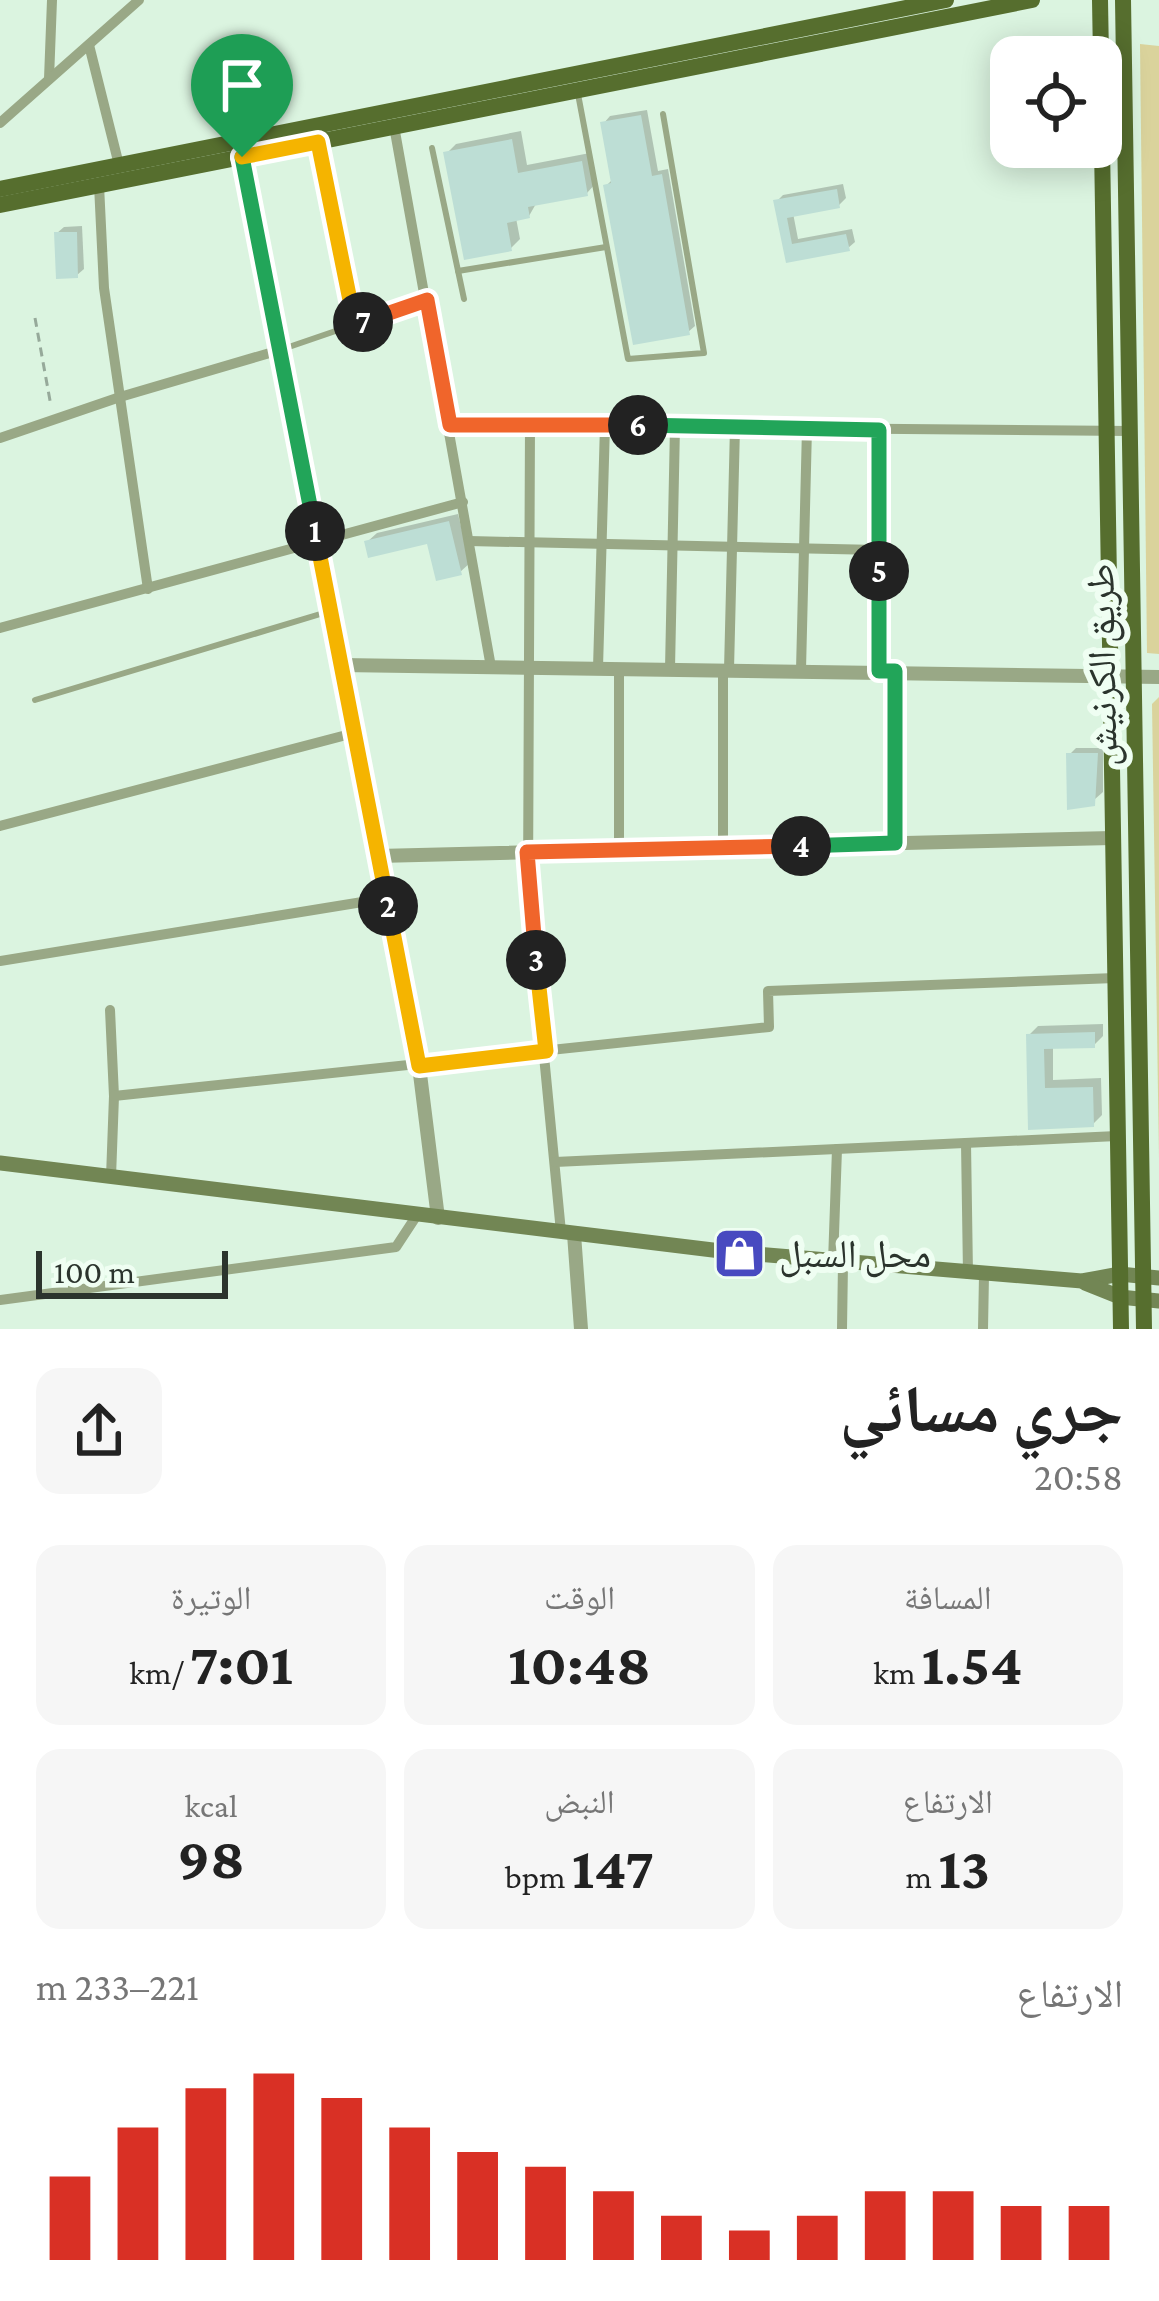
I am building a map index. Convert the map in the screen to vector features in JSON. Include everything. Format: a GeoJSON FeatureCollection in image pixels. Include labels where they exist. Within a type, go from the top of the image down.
{"type":"FeatureCollection","features":[{"type":"Feature","properties":{"kind":"main road"},"geometry":{"type":"LineString","coordinates":[[0,189],[946,0]]}},
{"type":"Feature","properties":{"kind":"main road"},"geometry":{"type":"LineString","coordinates":[[0,205],[1032,0]]}},
{"type":"Feature","properties":{"kind":"main road"},"geometry":{"type":"LineString","coordinates":[[1100,0],[1101,36]]}},
{"type":"Feature","properties":{"kind":"main road","name":"طريق الكرنيش"},"geometry":{"type":"LineString","coordinates":[[1123,0],[1134,677],[1151,1277],[1144,1329]]}},
{"type":"Feature","properties":{"kind":"main road","name":"طريق الكرنيش"},"geometry":{"type":"LineString","coordinates":[[1102,168],[1121,1329]]}},
{"type":"Feature","properties":{"kind":"main road"},"geometry":{"type":"LineString","coordinates":[[0,1163],[838,1263],[1082,1281],[1120,1274],[1151,1277]]}},
{"type":"Feature","properties":{"kind":"main road"},"geometry":{"type":"LineString","coordinates":[[1082,1281],[1120,1297],[1151,1300]]}},
{"type":"Feature","properties":{"kind":"street"},"geometry":{"type":"LineString","coordinates":[[49,80],[52,0]]}},
{"type":"Feature","properties":{"kind":"street"},"geometry":{"type":"LineString","coordinates":[[0,122],[133,3]]}},
{"type":"Feature","properties":{"kind":"street"},"geometry":{"type":"LineString","coordinates":[[89,45],[119,166]]}},
{"type":"Feature","properties":{"kind":"street"},"geometry":{"type":"LineString","coordinates":[[394,126],[490,667]]}},
{"type":"Feature","properties":{"kind":"street"},"geometry":{"type":"LineString","coordinates":[[242,157],[419,1066],[438,1218]]}},
{"type":"Feature","properties":{"kind":"street"},"geometry":{"type":"LineString","coordinates":[[100,185],[104,288],[148,589]]}},
{"type":"Feature","properties":{"kind":"street"},"geometry":{"type":"LineString","coordinates":[[0,439],[120,397],[280,350]]}},
{"type":"Feature","properties":{"kind":"street"},"geometry":{"type":"LineString","coordinates":[[450,425],[1130,430]]}},
{"type":"Feature","properties":{"kind":"street"},"geometry":{"type":"LineString","coordinates":[[530,425],[527,852],[555,1162],[581,1329]]}},
{"type":"Feature","properties":{"kind":"street"},"geometry":{"type":"LineString","coordinates":[[598,668],[605,425]]}},
{"type":"Feature","properties":{"kind":"street"},"geometry":{"type":"LineString","coordinates":[[670,669],[675,426]]}},
{"type":"Feature","properties":{"kind":"street"},"geometry":{"type":"LineString","coordinates":[[722,848],[735,427]]}},
{"type":"Feature","properties":{"kind":"street"},"geometry":{"type":"LineString","coordinates":[[801,670],[807,428]]}},
{"type":"Feature","properties":{"kind":"street"},"geometry":{"type":"LineString","coordinates":[[879,430],[879,550],[895,843]]}},
{"type":"Feature","properties":{"kind":"street"},"geometry":{"type":"LineString","coordinates":[[0,628],[463,502]]}},
{"type":"Feature","properties":{"kind":"street"},"geometry":{"type":"LineString","coordinates":[[470,541],[879,550]]}},
{"type":"Feature","properties":{"kind":"street"},"geometry":{"type":"LineString","coordinates":[[341,665],[1159,676]]}},
{"type":"Feature","properties":{"kind":"street"},"geometry":{"type":"LineString","coordinates":[[619,668],[619,850]]}},
{"type":"Feature","properties":{"kind":"street"},"geometry":{"type":"LineString","coordinates":[[0,826],[354,733]]}},
{"type":"Feature","properties":{"kind":"street"},"geometry":{"type":"LineString","coordinates":[[378,856],[1112,838]]}},
{"type":"Feature","properties":{"kind":"street"},"geometry":{"type":"LineString","coordinates":[[0,961],[386,898]]}},
{"type":"Feature","properties":{"kind":"street"},"geometry":{"type":"LineString","coordinates":[[115,1096],[770,1027],[768,991],[1115,977]]}},
{"type":"Feature","properties":{"kind":"street"},"geometry":{"type":"LineString","coordinates":[[110,1010],[115,1096],[111,1177]]}},
{"type":"Feature","properties":{"kind":"street"},"geometry":{"type":"LineString","coordinates":[[555,1162],[1118,1136]]}},
{"type":"Feature","properties":{"kind":"street"},"geometry":{"type":"LineString","coordinates":[[967,1143],[982,1329]]}},
{"type":"Feature","properties":{"kind":"street"},"geometry":{"type":"LineString","coordinates":[[837,1149],[842,1329]]}},
{"type":"Feature","properties":{"kind":"street"},"geometry":{"type":"LineString","coordinates":[[0,1300],[396,1247],[417,1215]]}},
{"type":"Feature","properties":{"kind":"lane"},"geometry":{"type":"LineString","coordinates":[[577,90],[628,359],[704,353],[663,114]]}},
{"type":"Feature","properties":{"kind":"lane"},"geometry":{"type":"LineString","coordinates":[[318,142],[355,325]]}},
{"type":"Feature","properties":{"kind":"lane"},"geometry":{"type":"LineString","coordinates":[[433,148],[464,298]]}},
{"type":"Feature","properties":{"kind":"lane"},"geometry":{"type":"LineString","coordinates":[[458,271],[606,247]]}},
{"type":"Feature","properties":{"kind":"lane"},"geometry":{"type":"LineString","coordinates":[[280,350],[427,300]]}},
{"type":"Feature","properties":{"kind":"lane"},"geometry":{"type":"LineString","coordinates":[[35,700],[330,610]]}},
{"type":"Feature","properties":{"kind":"path"},"geometry":{"type":"LineString","coordinates":[[35,318],[54,420]]}},
{"type":"Feature","properties":{"kind":"shaded area"},"geometry":{"type":"Polygon","coordinates":[[[1140,44],[1159,46],[1159,654],[1147,653],[1140,44]]]}},
{"type":"Feature","properties":{"kind":"shaded area"},"geometry":{"type":"Polygon","coordinates":[[[1159,697],[1159,1159],[1152,704],[1159,697]]]}},
{"type":"Feature","properties":{"kind":"building"},"geometry":{"type":"Polygon","coordinates":[[[641,115],[652,176],[662,174],[690,335],[633,345],[603,185],[611,183],[600,122],[641,115]]]}},
{"type":"Feature","properties":{"kind":"building"},"geometry":{"type":"Polygon","coordinates":[[[512,139],[518,173],[582,161],[588,196],[528,207],[530,218],[507,223],[512,251],[464,260],[443,152],[512,139]]]}},
{"type":"Feature","properties":{"kind":"building"},"geometry":{"type":"Polygon","coordinates":[[[837,189],[840,208],[787,218],[792,244],[846,234],[850,251],[786,263],[773,200],[837,189]]]}},
{"type":"Feature","properties":{"kind":"building"},"geometry":{"type":"Polygon","coordinates":[[[54,232],[77,232],[78,278],[56,279],[54,232]]]}},
{"type":"Feature","properties":{"kind":"building"},"geometry":{"type":"Polygon","coordinates":[[[449,521],[462,575],[436,581],[427,544],[368,558],[364,541],[449,521]]]}},
{"type":"Feature","properties":{"kind":"building"},"geometry":{"type":"Polygon","coordinates":[[[1066,753],[1098,753],[1095,806],[1067,810],[1066,753]]]}},
{"type":"Feature","properties":{"kind":"building"},"geometry":{"type":"Polygon","coordinates":[[[1095,1032],[1095,1048],[1044,1049],[1045,1088],[1093,1087],[1094,1127],[1028,1130],[1026,1034],[1095,1032]]]}},
{"type":"Feature","properties":{"kind":"place","name":"محل السبل"},"geometry":{"type":"Point","coordinates":[740,1253]}},
{"type":"Feature","properties":{"kind":"route"},"geometry":{"type":"LineString","coordinates":[[318,142],[355,325],[427,300],[450,425],[879,430],[879,671],[895,671],[895,843],[527,852],[546,1051],[419,1066],[242,157],[318,142]]}}]}
